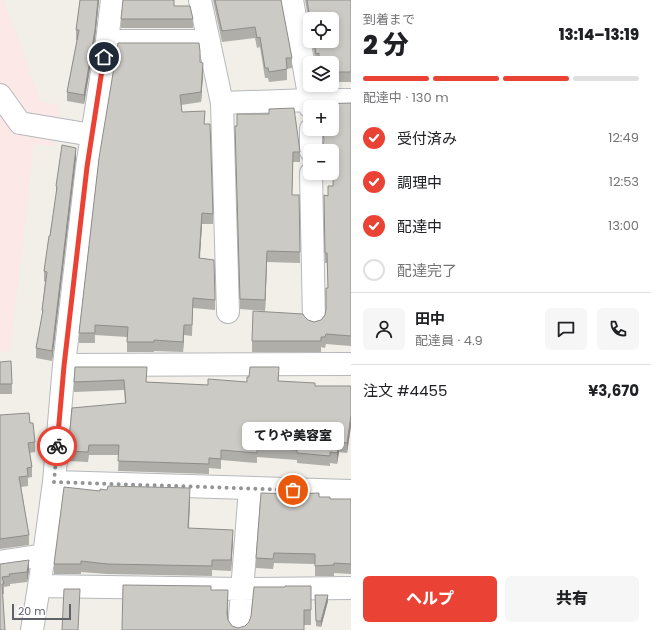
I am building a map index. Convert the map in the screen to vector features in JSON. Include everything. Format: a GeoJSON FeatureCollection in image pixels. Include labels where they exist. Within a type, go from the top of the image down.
{"type":"FeatureCollection","features":[{"type":"Feature","properties":{"kind":"street"},"geometry":{"type":"LineString","coordinates":[[32,630],[54,482],[64,366],[87,167],[112,0]]}},
{"type":"Feature","properties":{"kind":"street"},"geometry":{"type":"LineString","coordinates":[[200,0],[222,103],[228,312]]}},
{"type":"Feature","properties":{"kind":"street"},"geometry":{"type":"LineString","coordinates":[[292,0],[309,100]]}},
{"type":"Feature","properties":{"kind":"street"},"geometry":{"type":"LineString","coordinates":[[107,41],[209,41]]}},
{"type":"Feature","properties":{"kind":"street"},"geometry":{"type":"LineString","coordinates":[[0,95],[20,123],[92,135]]}},
{"type":"Feature","properties":{"kind":"street"},"geometry":{"type":"LineString","coordinates":[[339,101],[351,100]]}},
{"type":"Feature","properties":{"kind":"street"},"geometry":{"type":"LineString","coordinates":[[222,103],[303,104]]}},
{"type":"Feature","properties":{"kind":"street"},"geometry":{"type":"LineString","coordinates":[[311,180],[314,320]]}},
{"type":"Feature","properties":{"kind":"street"},"geometry":{"type":"LineString","coordinates":[[64,366],[351,364]]}},
{"type":"Feature","properties":{"kind":"street"},"geometry":{"type":"LineString","coordinates":[[54,482],[351,491]]}},
{"type":"Feature","properties":{"kind":"street"},"geometry":{"type":"LineString","coordinates":[[239,630],[250,488]]}},
{"type":"Feature","properties":{"kind":"street"},"geometry":{"type":"LineString","coordinates":[[0,562],[44,555]]}},
{"type":"Feature","properties":{"kind":"street"},"geometry":{"type":"LineString","coordinates":[[39,586],[242,589],[351,588]]}},
{"type":"Feature","properties":{"kind":"shaded area"},"geometry":{"type":"Polygon","coordinates":[[[0,0],[4,0],[40,101],[59,105],[54,146],[34,144],[10,351],[0,352],[0,0]]]}},
{"type":"Feature","properties":{"kind":"building"},"geometry":{"type":"Polygon","coordinates":[[[80,0],[98,0],[95,30],[84,95],[67,92],[79,30],[76,30],[80,0]]]}},
{"type":"Feature","properties":{"kind":"building"},"geometry":{"type":"Polygon","coordinates":[[[123,0],[174,0],[174,6],[190,6],[193,19],[121,19],[123,0]]]}},
{"type":"Feature","properties":{"kind":"building"},"geometry":{"type":"Polygon","coordinates":[[[215,0],[281,0],[292,58],[286,58],[287,69],[269,72],[268,68],[265,68],[260,37],[257,38],[255,27],[222,31],[215,0]]]}},
{"type":"Feature","properties":{"kind":"building"},"geometry":{"type":"Polygon","coordinates":[[[307,0],[351,0],[351,72],[339,72],[339,56],[319,56],[319,53],[316,54],[315,48],[339,48],[339,12],[309,12],[307,0]]]}},
{"type":"Feature","properties":{"kind":"building"},"geometry":{"type":"Polygon","coordinates":[[[118,43],[199,43],[200,62],[203,63],[201,92],[180,95],[182,112],[205,111],[204,124],[210,124],[213,214],[202,213],[199,258],[214,260],[215,300],[193,298],[192,325],[184,325],[183,342],[154,340],[154,342],[127,342],[128,327],[95,325],[95,333],[79,333],[99,158],[118,43]]]}},
{"type":"Feature","properties":{"kind":"building"},"geometry":{"type":"Polygon","coordinates":[[[339,103],[351,103],[351,336],[326,334],[325,337],[321,337],[321,341],[252,341],[253,311],[303,314],[308,320],[314,322],[321,320],[325,315],[326,288],[328,288],[327,253],[325,253],[324,195],[328,196],[328,186],[333,186],[333,180],[339,180],[339,144],[323,144],[324,136],[339,136],[339,103]]]}},
{"type":"Feature","properties":{"kind":"building"},"geometry":{"type":"Polygon","coordinates":[[[294,108],[300,152],[293,152],[292,195],[299,195],[300,252],[267,251],[265,300],[240,299],[235,126],[237,126],[237,114],[269,114],[269,109],[294,108]]]}},
{"type":"Feature","properties":{"kind":"building"},"geometry":{"type":"Polygon","coordinates":[[[62,145],[76,148],[52,351],[36,348],[43,310],[47,272],[44,271],[62,145]]]}},
{"type":"Feature","properties":{"kind":"building"},"geometry":{"type":"Polygon","coordinates":[[[11,361],[12,384],[0,384],[0,362],[11,361]]]}},
{"type":"Feature","properties":{"kind":"building"},"geometry":{"type":"Polygon","coordinates":[[[75,367],[147,367],[146,382],[208,385],[208,379],[247,382],[250,367],[279,367],[278,381],[315,383],[315,386],[351,386],[351,415],[347,443],[339,442],[337,453],[330,452],[330,456],[297,453],[297,450],[257,447],[257,453],[221,450],[221,459],[209,458],[209,464],[118,461],[119,445],[89,445],[88,452],[68,451],[72,408],[126,403],[124,380],[74,382],[75,367]]]}},
{"type":"Feature","properties":{"kind":"building"},"geometry":{"type":"Polygon","coordinates":[[[29,413],[30,423],[33,423],[35,442],[28,443],[32,467],[27,468],[28,476],[19,477],[29,535],[0,539],[0,415],[29,413]]]}},
{"type":"Feature","properties":{"kind":"building"},"geometry":{"type":"Polygon","coordinates":[[[108,486],[190,488],[188,528],[233,530],[231,560],[212,560],[212,566],[107,564],[81,561],[81,564],[54,564],[64,487],[100,491],[100,489],[107,490],[108,486]]]}},
{"type":"Feature","properties":{"kind":"building"},"geometry":{"type":"Polygon","coordinates":[[[261,493],[319,493],[319,497],[330,497],[330,499],[351,499],[351,564],[334,563],[334,565],[315,566],[315,554],[274,553],[273,559],[256,558],[261,493]]]}},
{"type":"Feature","properties":{"kind":"building"},"geometry":{"type":"Polygon","coordinates":[[[29,560],[27,572],[9,574],[10,576],[2,577],[4,584],[2,584],[5,630],[0,630],[0,564],[29,560]]]}},
{"type":"Feature","properties":{"kind":"building"},"geometry":{"type":"Polygon","coordinates":[[[123,585],[211,586],[211,590],[228,590],[228,620],[232,626],[238,628],[245,626],[249,622],[254,587],[311,586],[311,610],[304,610],[304,630],[122,630],[123,585]]]}},
{"type":"Feature","properties":{"kind":"building"},"geometry":{"type":"Polygon","coordinates":[[[64,589],[80,589],[78,630],[62,630],[64,589]]]}},
{"type":"Feature","properties":{"kind":"building"},"geometry":{"type":"Polygon","coordinates":[[[315,595],[328,595],[321,621],[316,621],[315,595]]]}},
{"type":"Feature","properties":{"kind":"way so far"},"geometry":{"type":"LineString","coordinates":[[57,446],[54,482],[293,490]]}},
{"type":"Feature","properties":{"kind":"place","name":"てりや美容室"},"geometry":{"type":"Point","coordinates":[293,490]}},
{"type":"Feature","properties":{"kind":"route"},"geometry":{"type":"LineString","coordinates":[[57,446],[64,366],[87,167],[104,57]]}}]}
